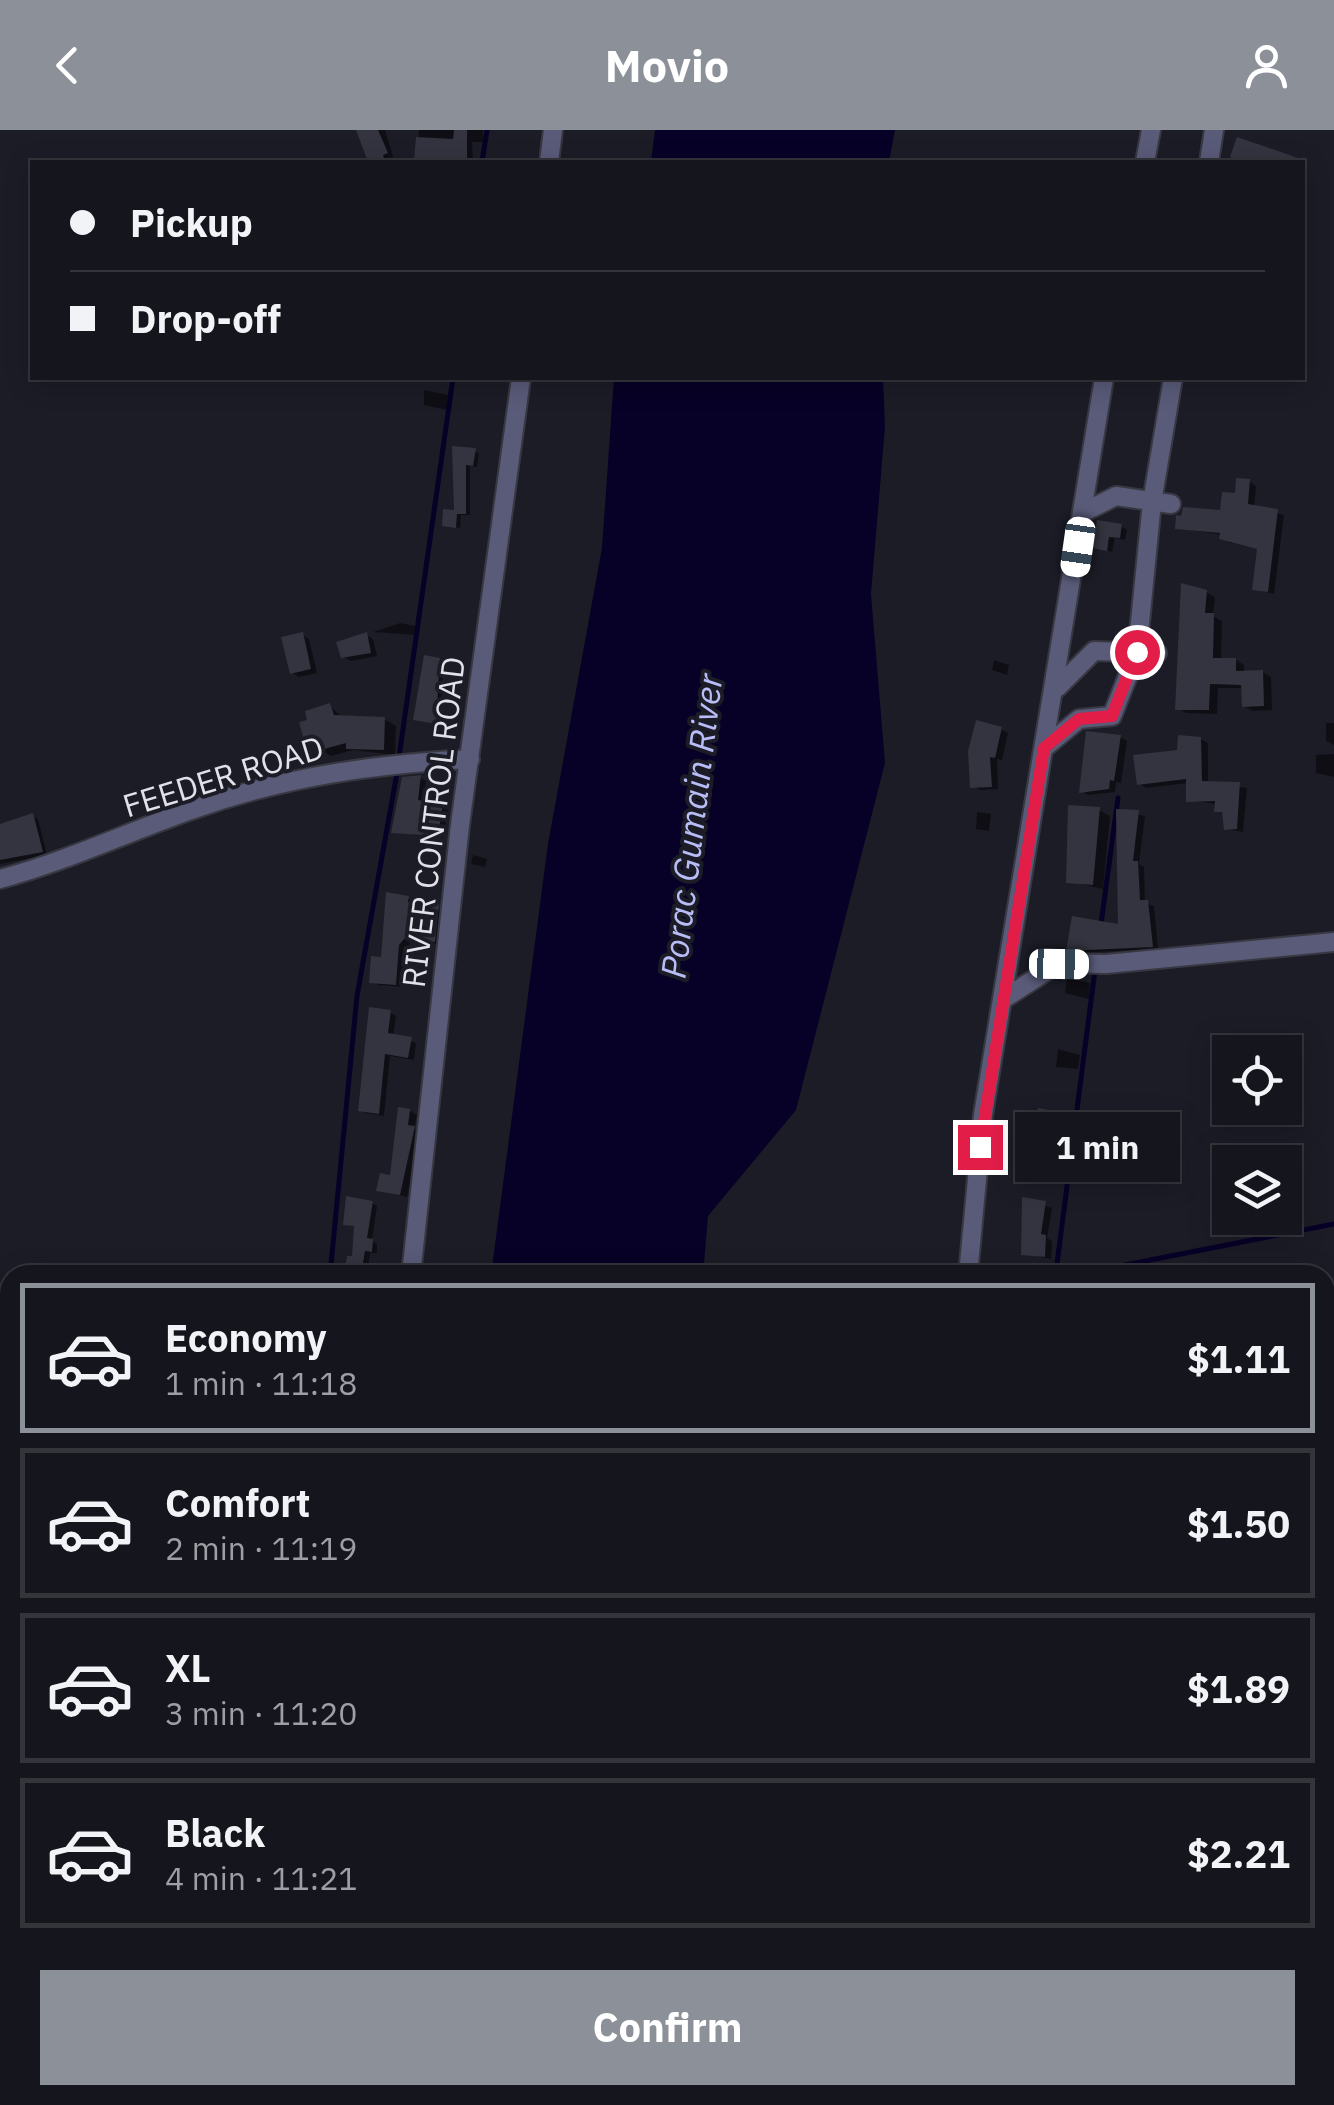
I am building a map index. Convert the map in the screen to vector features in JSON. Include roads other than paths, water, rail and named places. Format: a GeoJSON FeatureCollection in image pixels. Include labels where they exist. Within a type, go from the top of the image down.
{"type":"FeatureCollection","features":[{"type":"Feature","properties":{"kind":"street"},"geometry":{"type":"LineString","coordinates":[[549,160],[554,130]]}},
{"type":"Feature","properties":{"kind":"street"},"geometry":{"type":"LineString","coordinates":[[1144,160],[1151,130]]}},
{"type":"Feature","properties":{"kind":"street"},"geometry":{"type":"LineString","coordinates":[[1209,160],[1214,130]]}},
{"type":"Feature","properties":{"kind":"street","name":"RIVER CONTROL ROAD"},"geometry":{"type":"LineString","coordinates":[[412,1265],[470,759],[521,380]]}},
{"type":"Feature","properties":{"kind":"street"},"geometry":{"type":"LineString","coordinates":[[969,1265],[983,1115],[1104,380]]}},
{"type":"Feature","properties":{"kind":"street"},"geometry":{"type":"LineString","coordinates":[[1044,748],[1079,719],[1112,716],[1137,652],[1152,502],[1174,380]]}},
{"type":"Feature","properties":{"kind":"street"},"geometry":{"type":"LineString","coordinates":[[1084,512],[1116,496],[1172,504]]}},
{"type":"Feature","properties":{"kind":"street"},"geometry":{"type":"LineString","coordinates":[[1056,688],[1094,652],[1157,653]]}},
{"type":"Feature","properties":{"kind":"street","name":"FEEDER ROAD"},"geometry":{"type":"LineString","coordinates":[[0,879],[52,865],[195,808],[285,782],[373,764],[470,759]]}},
{"type":"Feature","properties":{"kind":"street"},"geometry":{"type":"LineString","coordinates":[[1002,1000],[1059,964],[1106,964],[1334,942]]}},
{"type":"Feature","properties":{"kind":"water"},"geometry":{"type":"Polygon","coordinates":[[[655,130],[895,130],[889,160],[651,160],[655,130]]]}},
{"type":"Feature","properties":{"kind":"water","name":"Porac Gumain River"},"geometry":{"type":"Polygon","coordinates":[[[614,380],[883,380],[885,427],[871,594],[885,763],[796,1110],[708,1216],[704,1265],[492,1265],[548,844],[602,548],[614,380]]]}},
{"type":"Feature","properties":{"kind":"waterway"},"geometry":{"type":"LineString","coordinates":[[482,160],[487,130]]}},
{"type":"Feature","properties":{"kind":"waterway"},"geometry":{"type":"LineString","coordinates":[[399,757],[453,380]]}},
{"type":"Feature","properties":{"kind":"waterway"},"geometry":{"type":"LineString","coordinates":[[331,1265],[357,996],[397,773]]}},
{"type":"Feature","properties":{"kind":"waterway"},"geometry":{"type":"LineString","coordinates":[[1101,924],[1118,798]]}},
{"type":"Feature","properties":{"kind":"waterway"},"geometry":{"type":"LineString","coordinates":[[1058,1265],[1095,970]]}},
{"type":"Feature","properties":{"kind":"waterway"},"geometry":{"type":"LineString","coordinates":[[1125,1265],[1334,1224]]}}]}
